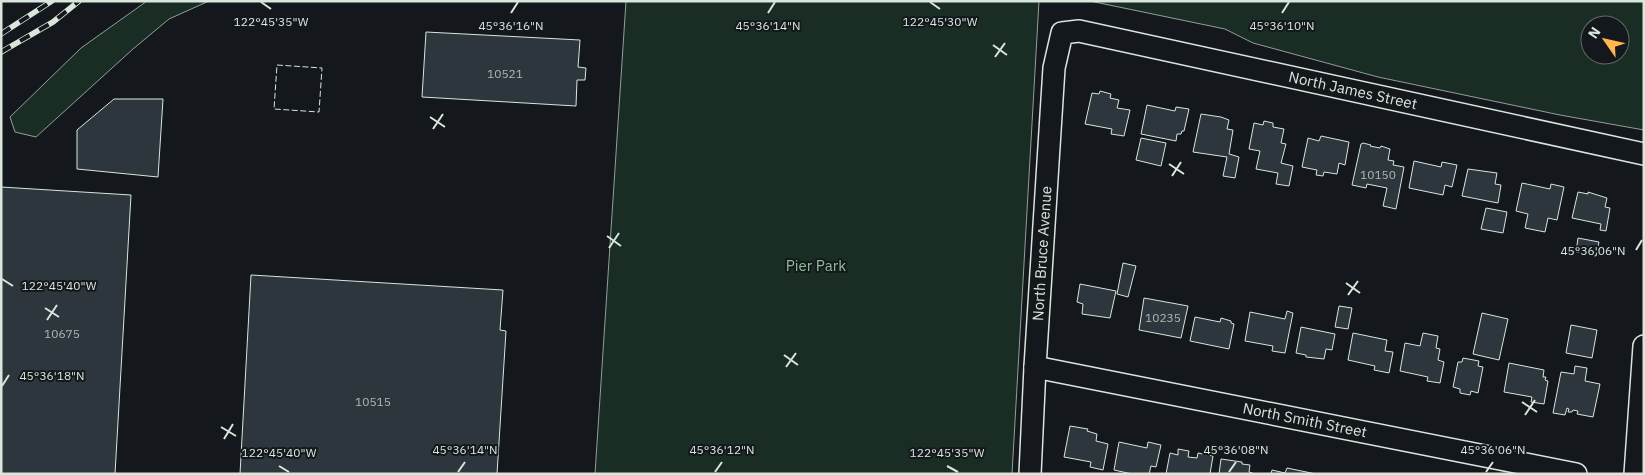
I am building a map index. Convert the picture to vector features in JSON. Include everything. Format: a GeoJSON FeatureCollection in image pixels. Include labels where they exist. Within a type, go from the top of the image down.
{"type":"FeatureCollection","features":[{"type":"Feature","properties":{"kind":"street","name":"North James Street"},"geometry":{"type":"LineString","coordinates":[[1062,33],[1079,31],[1644,154]]}},
{"type":"Feature","properties":{"kind":"street","name":"North Bruce Avenue"},"geometry":{"type":"LineString","coordinates":[[1030,474],[1054,68],[1062,33]]}},
{"type":"Feature","properties":{"kind":"street"},"geometry":{"type":"LineString","coordinates":[[1635,474],[1644,346]]}},
{"type":"Feature","properties":{"kind":"street","name":"North Smith Street"},"geometry":{"type":"LineString","coordinates":[[1035,368],[1576,474]]}},
{"type":"Feature","properties":{"kind":"green space"},"geometry":{"type":"Polygon","coordinates":[[[147,1],[209,1],[169,19],[36,137],[15,132],[10,117],[81,48],[147,1]]]}},
{"type":"Feature","properties":{"kind":"green space","name":"Pier Park"},"geometry":{"type":"Polygon","coordinates":[[[626,1],[1039,1],[1012,474],[595,474],[626,1]]]}},
{"type":"Feature","properties":{"kind":"green space"},"geometry":{"type":"Polygon","coordinates":[[[1090,1],[1644,1],[1644,130],[1560,115],[1378,77],[1253,43],[1225,29],[1090,1]]]}},
{"type":"Feature","properties":{"kind":"building"},"geometry":{"type":"Polygon","coordinates":[[[426,32],[580,40],[578,67],[586,68],[585,80],[577,80],[576,106],[422,97],[426,32]]]}},
{"type":"Feature","properties":{"kind":"building"},"geometry":{"type":"Polygon","coordinates":[[[1100,91],[1111,94],[1110,98],[1119,100],[1117,108],[1130,110],[1124,136],[1111,134],[1112,129],[1085,124],[1092,93],[1099,94],[1100,91]]]}},
{"type":"Feature","properties":{"kind":"building"},"geometry":{"type":"Polygon","coordinates":[[[114,99],[163,99],[158,177],[77,169],[77,130],[114,99]]]}},
{"type":"Feature","properties":{"kind":"building"},"geometry":{"type":"Polygon","coordinates":[[[1147,105],[1175,111],[1176,107],[1189,109],[1184,131],[1181,134],[1177,134],[1176,141],[1141,134],[1147,105]]]}},
{"type":"Feature","properties":{"kind":"building"},"geometry":{"type":"Polygon","coordinates":[[[1201,114],[1229,120],[1227,129],[1233,130],[1229,154],[1239,157],[1235,178],[1223,176],[1227,157],[1193,152],[1201,114]]]}},
{"type":"Feature","properties":{"kind":"building"},"geometry":{"type":"Polygon","coordinates":[[[1264,121],[1273,123],[1273,127],[1284,129],[1281,143],[1286,144],[1281,163],[1293,166],[1289,186],[1276,184],[1278,173],[1256,169],[1260,151],[1249,149],[1254,123],[1263,125],[1264,121]]]}},
{"type":"Feature","properties":{"kind":"building"},"geometry":{"type":"Polygon","coordinates":[[[1321,136],[1349,142],[1345,165],[1339,163],[1337,174],[1324,172],[1323,176],[1316,175],[1317,170],[1302,167],[1308,138],[1319,141],[1321,136]]]}},
{"type":"Feature","properties":{"kind":"building"},"geometry":{"type":"Polygon","coordinates":[[[1141,138],[1166,143],[1161,166],[1136,160],[1141,138]]]}},
{"type":"Feature","properties":{"kind":"building"},"geometry":{"type":"Polygon","coordinates":[[[1361,144],[1390,149],[1388,160],[1394,161],[1393,165],[1404,167],[1396,209],[1383,206],[1387,188],[1367,184],[1366,188],[1352,185],[1361,144]]]}},
{"type":"Feature","properties":{"kind":"building"},"geometry":{"type":"Polygon","coordinates":[[[1414,161],[1441,167],[1442,162],[1457,165],[1452,187],[1445,185],[1443,195],[1409,188],[1414,161]]]}},
{"type":"Feature","properties":{"kind":"building"},"geometry":{"type":"Polygon","coordinates":[[[1468,169],[1497,173],[1495,184],[1501,185],[1498,203],[1462,196],[1468,169]]]}},
{"type":"Feature","properties":{"kind":"building"},"geometry":{"type":"Polygon","coordinates":[[[1522,183],[1550,189],[1551,184],[1564,187],[1557,220],[1548,218],[1545,232],[1525,228],[1528,214],[1516,211],[1522,183]]]}},
{"type":"Feature","properties":{"kind":"building"},"geometry":{"type":"Polygon","coordinates":[[[1,187],[131,195],[115,474],[1,474],[1,187]]]}},
{"type":"Feature","properties":{"kind":"building"},"geometry":{"type":"Polygon","coordinates":[[[1578,192],[1588,194],[1588,192],[1607,198],[1605,207],[1610,208],[1606,231],[1600,230],[1601,224],[1572,218],[1578,192]]]}},
{"type":"Feature","properties":{"kind":"building"},"geometry":{"type":"Polygon","coordinates":[[[1486,208],[1507,212],[1503,233],[1481,229],[1486,208]]]}},
{"type":"Feature","properties":{"kind":"building"},"geometry":{"type":"Polygon","coordinates":[[[1578,238],[1599,242],[1596,256],[1576,252],[1578,238]]]}},
{"type":"Feature","properties":{"kind":"building"},"geometry":{"type":"Polygon","coordinates":[[[1123,263],[1136,266],[1128,297],[1117,294],[1123,263]]]}},
{"type":"Feature","properties":{"kind":"building"},"geometry":{"type":"Polygon","coordinates":[[[251,275],[503,290],[500,330],[506,331],[497,474],[240,474],[251,275]]]}},
{"type":"Feature","properties":{"kind":"building"},"geometry":{"type":"Polygon","coordinates":[[[1080,284],[1116,291],[1110,318],[1082,314],[1083,304],[1077,302],[1080,284]]]}},
{"type":"Feature","properties":{"kind":"building"},"geometry":{"type":"Polygon","coordinates":[[[1144,298],[1188,306],[1181,338],[1139,330],[1144,298]]]}},
{"type":"Feature","properties":{"kind":"building"},"geometry":{"type":"Polygon","coordinates":[[[1339,306],[1352,308],[1348,329],[1335,327],[1339,306]]]}},
{"type":"Feature","properties":{"kind":"building"},"geometry":{"type":"Polygon","coordinates":[[[1287,311],[1293,313],[1285,353],[1272,351],[1273,346],[1245,341],[1250,312],[1285,319],[1287,311]]]}},
{"type":"Feature","properties":{"kind":"building"},"geometry":{"type":"Polygon","coordinates":[[[1482,313],[1508,319],[1499,360],[1473,354],[1482,313]]]}},
{"type":"Feature","properties":{"kind":"building"},"geometry":{"type":"Polygon","coordinates":[[[1195,317],[1220,322],[1221,318],[1231,321],[1234,324],[1229,349],[1190,341],[1195,317]]]}},
{"type":"Feature","properties":{"kind":"building"},"geometry":{"type":"Polygon","coordinates":[[[1571,325],[1597,330],[1592,358],[1566,353],[1571,325]]]}},
{"type":"Feature","properties":{"kind":"building"},"geometry":{"type":"Polygon","coordinates":[[[1301,327],[1335,334],[1332,350],[1326,349],[1324,359],[1306,357],[1306,355],[1296,353],[1301,327]]]}},
{"type":"Feature","properties":{"kind":"building"},"geometry":{"type":"Polygon","coordinates":[[[1353,333],[1387,340],[1385,351],[1393,352],[1389,373],[1374,370],[1375,366],[1348,360],[1353,333]]]}},
{"type":"Feature","properties":{"kind":"building"},"geometry":{"type":"Polygon","coordinates":[[[1423,333],[1438,336],[1436,348],[1440,349],[1438,360],[1444,362],[1440,383],[1427,381],[1428,377],[1400,371],[1405,343],[1420,346],[1423,333]]]}},
{"type":"Feature","properties":{"kind":"building"},"geometry":{"type":"Polygon","coordinates":[[[1463,358],[1479,361],[1478,366],[1483,367],[1478,393],[1471,391],[1470,395],[1460,393],[1460,389],[1453,387],[1458,362],[1462,362],[1463,358]]]}},
{"type":"Feature","properties":{"kind":"building"},"geometry":{"type":"Polygon","coordinates":[[[1509,363],[1544,370],[1543,377],[1546,377],[1545,380],[1548,381],[1544,404],[1531,402],[1532,397],[1504,392],[1509,363]]]}},
{"type":"Feature","properties":{"kind":"building"},"geometry":{"type":"Polygon","coordinates":[[[1575,366],[1587,368],[1585,381],[1600,384],[1593,417],[1577,414],[1578,411],[1573,410],[1568,412],[1569,409],[1567,408],[1565,415],[1553,413],[1561,372],[1574,374],[1575,366]]]}},
{"type":"Feature","properties":{"kind":"building"},"geometry":{"type":"Polygon","coordinates":[[[1070,426],[1088,429],[1087,431],[1097,434],[1096,441],[1108,444],[1103,470],[1090,467],[1091,462],[1064,457],[1070,426]]]}},
{"type":"Feature","properties":{"kind":"building"},"geometry":{"type":"Polygon","coordinates":[[[1119,442],[1147,448],[1148,442],[1161,445],[1156,467],[1151,466],[1149,474],[1132,474],[1114,470],[1119,442]]]}},
{"type":"Feature","properties":{"kind":"building"},"geometry":{"type":"Polygon","coordinates":[[[1178,449],[1189,451],[1188,457],[1197,458],[1198,453],[1213,456],[1210,474],[1166,474],[1170,453],[1178,455],[1178,449]]]}},
{"type":"Feature","properties":{"kind":"building"},"geometry":{"type":"Polygon","coordinates":[[[1221,459],[1250,465],[1249,472],[1255,474],[1219,474],[1221,459]]]}},
{"type":"Feature","properties":{"kind":"building"},"geometry":{"type":"Polygon","coordinates":[[[1287,468],[1316,474],[1271,474],[1272,470],[1285,473],[1287,468]]]}},
{"type":"Feature","properties":{"kind":"railway"},"geometry":{"type":"LineString","coordinates":[[1,34],[52,1]]}},
{"type":"Feature","properties":{"kind":"railway"},"geometry":{"type":"LineString","coordinates":[[1,52],[53,22],[79,1]]}},
{"type":"Feature","properties":{"kind":"fence"},"geometry":{"type":"LineString","coordinates":[[277,65],[322,68],[319,112],[274,109],[277,65]]}}]}
